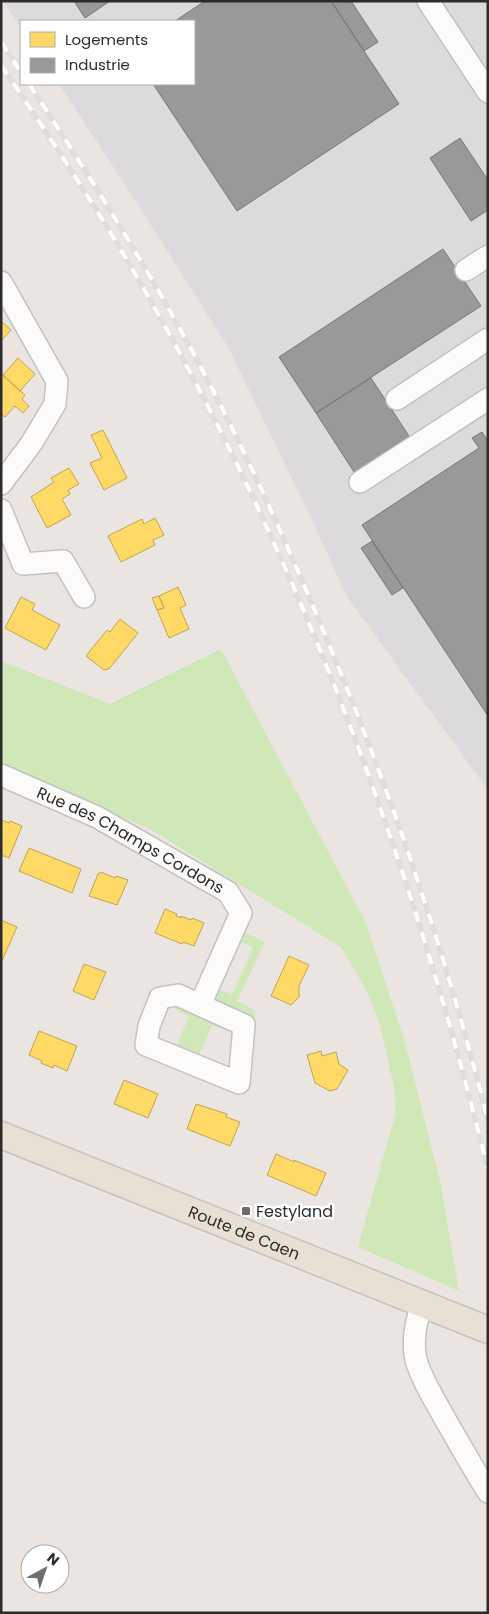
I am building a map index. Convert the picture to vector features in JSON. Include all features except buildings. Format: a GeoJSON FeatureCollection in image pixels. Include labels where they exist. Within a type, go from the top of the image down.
{"type":"FeatureCollection","features":[{"type":"Feature","properties":{"kind":"main road","name":"Route de Caen"},"geometry":{"type":"LineString","coordinates":[[1,1135],[486,1330]]}},
{"type":"Feature","properties":{"kind":"street"},"geometry":{"type":"LineString","coordinates":[[428,1],[488,92]]}},
{"type":"Feature","properties":{"kind":"street"},"geometry":{"type":"LineString","coordinates":[[466,270],[488,256]]}},
{"type":"Feature","properties":{"kind":"street"},"geometry":{"type":"LineString","coordinates":[[1,282],[57,381],[55,404],[31,444],[1,484]]}},
{"type":"Feature","properties":{"kind":"street"},"geometry":{"type":"LineString","coordinates":[[397,399],[488,339]]}},
{"type":"Feature","properties":{"kind":"street"},"geometry":{"type":"LineString","coordinates":[[360,482],[488,399]]}},
{"type":"Feature","properties":{"kind":"street"},"geometry":{"type":"LineString","coordinates":[[1,510],[23,564],[63,561],[84,597]]}},
{"type":"Feature","properties":{"kind":"street","name":"Rue des Champs Cordons"},"geometry":{"type":"LineString","coordinates":[[1,775],[97,817],[228,892],[240,913],[200,1005]]}},
{"type":"Feature","properties":{"kind":"street"},"geometry":{"type":"LineString","coordinates":[[178,995],[200,1005],[244,1025],[239,1083],[146,1045],[149,1026],[160,998],[178,995]]}},
{"type":"Feature","properties":{"kind":"street"},"geometry":{"type":"LineString","coordinates":[[422,1304],[415,1334],[416,1360],[426,1386],[488,1492]]}},
{"type":"Feature","properties":{"kind":"shaded area"},"geometry":{"type":"Polygon","coordinates":[[[3,1],[488,1],[488,790],[347,597],[228,347],[60,85],[195,85],[195,20],[20,20],[20,26],[3,1]]]}},
{"type":"Feature","properties":{"kind":"green space"},"geometry":{"type":"Polygon","coordinates":[[[221,649],[366,923],[405,1043],[440,1181],[459,1291],[358,1247],[396,1112],[394,1087],[380,1025],[368,993],[341,947],[150,829],[1,765],[1,661],[110,704],[221,649]]]}},
{"type":"Feature","properties":{"kind":"green space"},"geometry":{"type":"Polygon","coordinates":[[[244,932],[265,942],[237,1001],[254,1010],[256,1020],[217,1002],[216,988],[232,995],[253,948],[237,940],[244,932]]]}},
{"type":"Feature","properties":{"kind":"green space"},"geometry":{"type":"Polygon","coordinates":[[[180,1006],[227,1028],[228,1031],[212,1025],[199,1055],[214,1062],[162,1042],[162,1039],[177,1045],[189,1016],[174,1009],[180,1006]]]}},
{"type":"Feature","properties":{"kind":"railway"},"geometry":{"type":"LineString","coordinates":[[1,42],[20,70]]}},
{"type":"Feature","properties":{"kind":"railway"},"geometry":{"type":"LineString","coordinates":[[1,65],[93,205],[145,291],[201,394],[254,500],[303,608],[347,718],[388,830],[425,943],[488,1170]]}},
{"type":"Feature","properties":{"kind":"railway"},"geometry":{"type":"LineString","coordinates":[[30,85],[120,226],[184,336],[240,443],[289,550],[358,716],[400,830],[439,946],[488,1121]]}},
{"type":"Feature","properties":{"kind":"place","name":"Festyland"},"geometry":{"type":"Point","coordinates":[246,1211]}}]}
